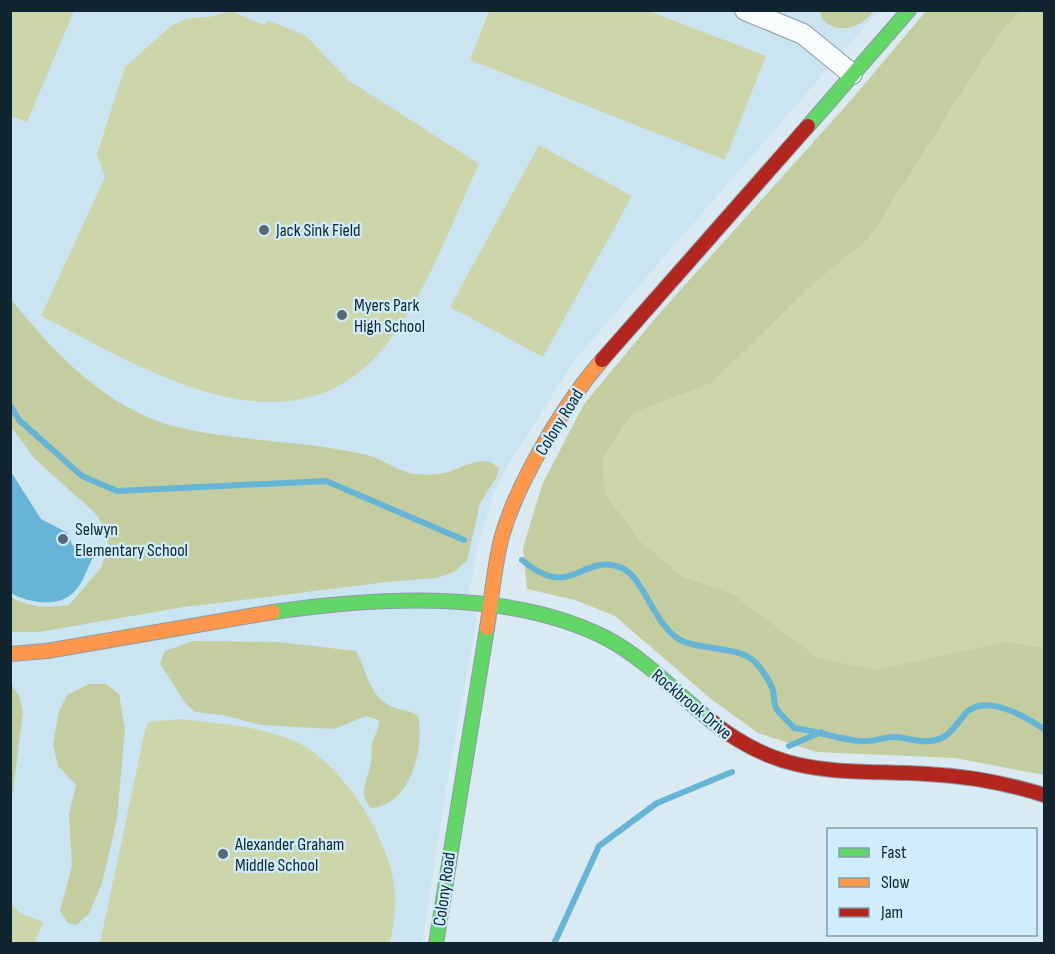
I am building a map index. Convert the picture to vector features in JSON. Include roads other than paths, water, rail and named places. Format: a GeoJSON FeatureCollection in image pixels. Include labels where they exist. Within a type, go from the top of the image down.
{"type":"FeatureCollection","features":[{"type":"Feature","properties":{"kind":"street"},"geometry":{"type":"LineString","coordinates":[[745,10],[803,34],[852,74]]}},
{"type":"Feature","properties":{"kind":"street","name":"Colony Road"},"geometry":{"type":"LineString","coordinates":[[436,944],[460,778],[502,537],[526,477],[563,412],[593,371],[641,313],[909,10]]}},
{"type":"Feature","properties":{"kind":"street","name":"Rockbrook Drive"},"geometry":{"type":"LineString","coordinates":[[10,654],[44,652],[179,626],[339,602],[376,600],[491,606],[553,616],[608,639],[637,657],[727,735],[777,760],[833,772],[957,776],[1012,786],[1044,795]]}},
{"type":"Feature","properties":{"kind":"water"},"geometry":{"type":"Polygon","coordinates":[[[11,472],[41,519],[68,533],[72,545],[93,557],[77,588],[68,597],[43,602],[11,593],[11,472]]]}},
{"type":"Feature","properties":{"kind":"waterway"},"geometry":{"type":"LineString","coordinates":[[10,405],[19,420],[82,476],[117,491],[326,481],[464,540]]}},
{"type":"Feature","properties":{"kind":"waterway"},"geometry":{"type":"LineString","coordinates":[[522,560],[539,572],[553,577],[565,577],[596,566],[608,565],[622,568],[637,581],[672,634],[690,644],[741,654],[756,663],[772,687],[776,708],[794,728],[858,741],[894,737],[930,741],[947,735],[965,714],[983,705],[1016,713],[1044,729]]}},
{"type":"Feature","properties":{"kind":"waterway"},"geometry":{"type":"LineString","coordinates":[[789,746],[821,732]]}},
{"type":"Feature","properties":{"kind":"waterway"},"geometry":{"type":"LineString","coordinates":[[554,944],[599,846],[657,803],[732,772]]}},
{"type":"Feature","properties":{"kind":"place","name":"Jack Sink Field"},"geometry":{"type":"Point","coordinates":[264,230]}},
{"type":"Feature","properties":{"kind":"place","name":"Myers Park High School"},"geometry":{"type":"Point","coordinates":[342,315]}},
{"type":"Feature","properties":{"kind":"place","name":"Selwyn Elementary School"},"geometry":{"type":"Point","coordinates":[63,539]}},
{"type":"Feature","properties":{"kind":"place","name":"Alexander Graham Middle School"},"geometry":{"type":"Point","coordinates":[223,854]}}]}
